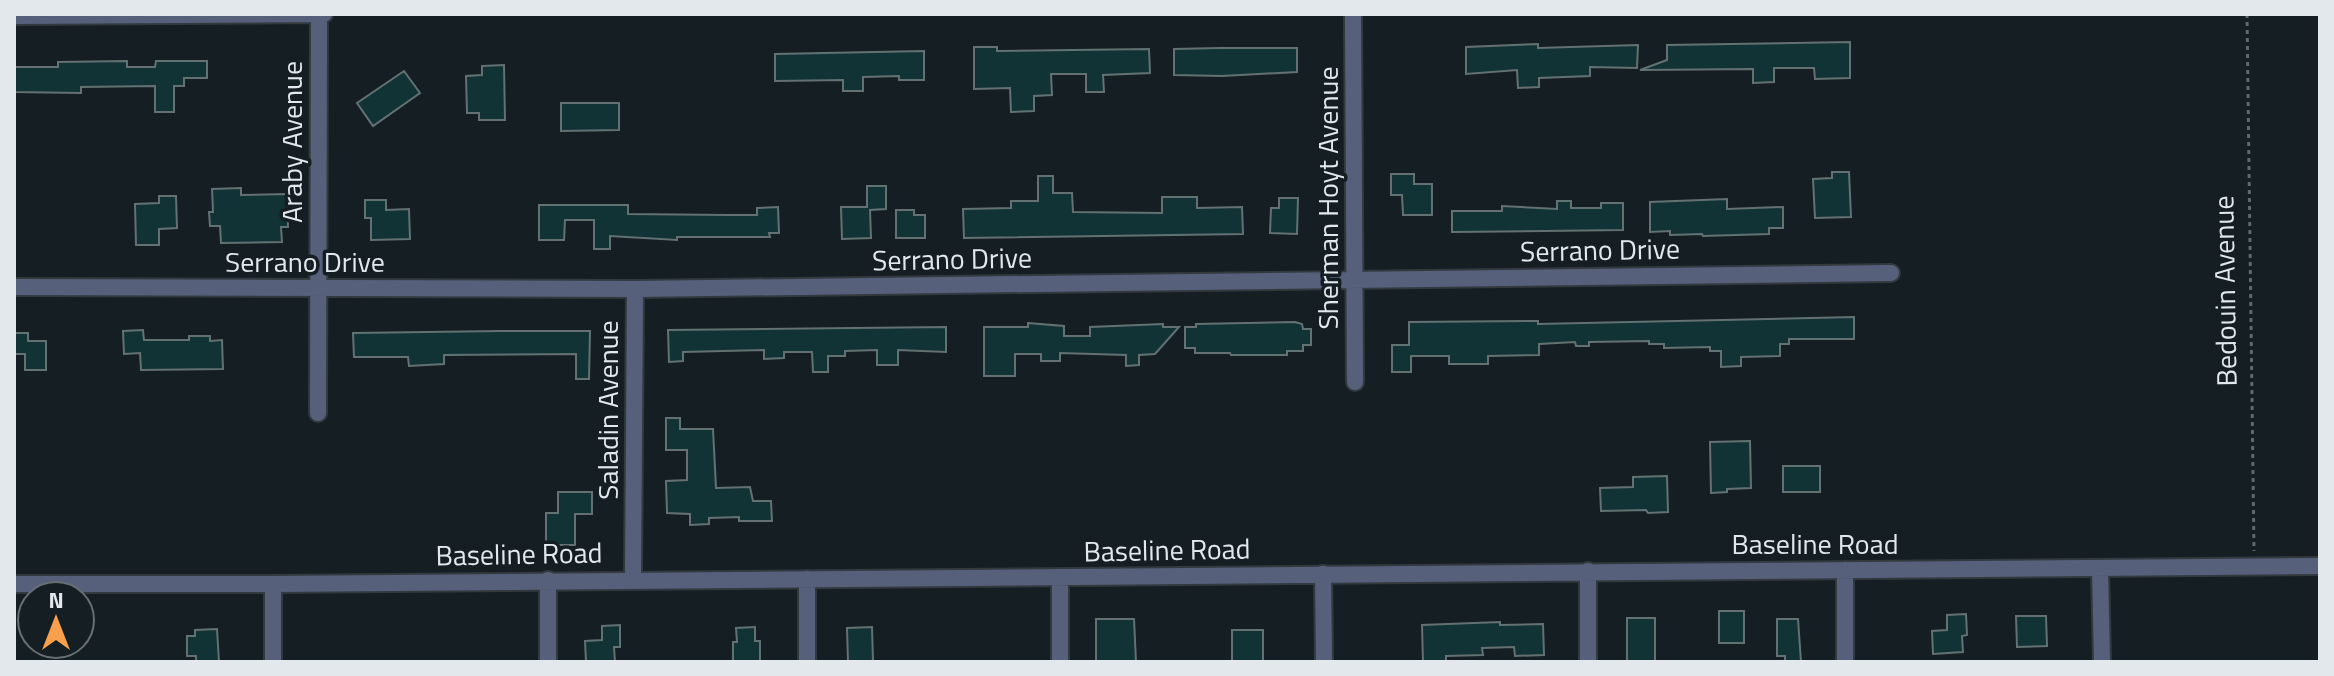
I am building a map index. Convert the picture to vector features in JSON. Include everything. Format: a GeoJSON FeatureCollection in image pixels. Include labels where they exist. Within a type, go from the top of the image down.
{"type":"FeatureCollection","features":[{"type":"Feature","properties":{"kind":"street"},"geometry":{"type":"LineString","coordinates":[[14,16],[322,14]]}},
{"type":"Feature","properties":{"kind":"street","name":"Araby Avenue"},"geometry":{"type":"LineString","coordinates":[[318,413],[322,14]]}},
{"type":"Feature","properties":{"kind":"street","name":"Sherman Hoyt Avenue"},"geometry":{"type":"LineString","coordinates":[[1353,14],[1355,382]]}},
{"type":"Feature","properties":{"kind":"street","name":"Serrano Drive"},"geometry":{"type":"LineString","coordinates":[[14,287],[635,289],[1891,273]]}},
{"type":"Feature","properties":{"kind":"street","name":"Saladin Avenue"},"geometry":{"type":"LineString","coordinates":[[633,579],[635,289]]}},
{"type":"Feature","properties":{"kind":"street","name":"Baseline Road"},"geometry":{"type":"LineString","coordinates":[[14,584],[2320,566]]}},
{"type":"Feature","properties":{"kind":"street"},"geometry":{"type":"LineString","coordinates":[[2100,568],[2102,662]]}},
{"type":"Feature","properties":{"kind":"street"},"geometry":{"type":"LineString","coordinates":[[1845,570],[1845,662]]}},
{"type":"Feature","properties":{"kind":"street"},"geometry":{"type":"LineString","coordinates":[[1588,571],[1588,662]]}},
{"type":"Feature","properties":{"kind":"street"},"geometry":{"type":"LineString","coordinates":[[1323,574],[1324,662]]}},
{"type":"Feature","properties":{"kind":"street"},"geometry":{"type":"LineString","coordinates":[[1060,577],[1060,662]]}},
{"type":"Feature","properties":{"kind":"street"},"geometry":{"type":"LineString","coordinates":[[807,579],[807,662]]}},
{"type":"Feature","properties":{"kind":"street"},"geometry":{"type":"LineString","coordinates":[[548,580],[548,662]]}},
{"type":"Feature","properties":{"kind":"street"},"geometry":{"type":"LineString","coordinates":[[273,584],[273,662]]}},
{"type":"Feature","properties":{"kind":"path","name":"Bedouin Avenue"},"geometry":{"type":"LineString","coordinates":[[2247,14],[2254,567]]}},
{"type":"Feature","properties":{"kind":"building"},"geometry":{"type":"Polygon","coordinates":[[[1850,42],[1850,78],[1815,79],[1814,68],[1774,68],[1774,82],[1753,83],[1753,69],[1640,70],[1667,60],[1667,45],[1850,42]]]}},
{"type":"Feature","properties":{"kind":"building"},"geometry":{"type":"Polygon","coordinates":[[[1538,44],[1538,48],[1638,45],[1637,68],[1590,67],[1590,76],[1539,78],[1539,87],[1518,88],[1517,70],[1466,74],[1466,47],[1538,44]]]}},
{"type":"Feature","properties":{"kind":"building"},"geometry":{"type":"Polygon","coordinates":[[[974,47],[997,47],[997,51],[1149,49],[1150,73],[1103,75],[1104,92],[1086,92],[1086,74],[1051,74],[1052,95],[1034,96],[1034,111],[1011,112],[1010,88],[974,89],[974,47]]]}},
{"type":"Feature","properties":{"kind":"building"},"geometry":{"type":"Polygon","coordinates":[[[1297,48],[1297,72],[1174,75],[1174,49],[1297,48]]]}},
{"type":"Feature","properties":{"kind":"building"},"geometry":{"type":"Polygon","coordinates":[[[924,51],[924,80],[899,80],[899,76],[863,77],[863,91],[843,91],[843,80],[775,81],[775,54],[924,51]]]}},
{"type":"Feature","properties":{"kind":"building"},"geometry":{"type":"Polygon","coordinates":[[[127,61],[127,67],[155,67],[156,61],[207,61],[207,78],[184,78],[184,86],[174,86],[174,112],[155,112],[155,86],[81,87],[81,93],[14,92],[14,67],[58,67],[58,62],[127,61]]]}},
{"type":"Feature","properties":{"kind":"building"},"geometry":{"type":"Polygon","coordinates":[[[504,65],[505,120],[479,120],[479,113],[467,113],[466,76],[482,75],[482,66],[504,65]]]}},
{"type":"Feature","properties":{"kind":"building"},"geometry":{"type":"Polygon","coordinates":[[[404,71],[420,93],[373,126],[357,103],[404,71]]]}},
{"type":"Feature","properties":{"kind":"building"},"geometry":{"type":"Polygon","coordinates":[[[561,103],[619,103],[619,130],[561,131],[561,103]]]}},
{"type":"Feature","properties":{"kind":"building"},"geometry":{"type":"Polygon","coordinates":[[[1832,172],[1849,172],[1851,217],[1815,218],[1813,179],[1832,178],[1832,172]]]}},
{"type":"Feature","properties":{"kind":"building"},"geometry":{"type":"Polygon","coordinates":[[[1391,174],[1414,174],[1414,184],[1432,184],[1432,215],[1403,215],[1402,195],[1391,195],[1391,174]]]}},
{"type":"Feature","properties":{"kind":"building"},"geometry":{"type":"Polygon","coordinates":[[[1038,176],[1053,176],[1053,193],[1072,193],[1073,212],[1162,213],[1162,197],[1197,197],[1197,208],[1242,207],[1243,234],[964,238],[963,209],[1011,208],[1011,201],[1038,201],[1038,176]]]}},
{"type":"Feature","properties":{"kind":"building"},"geometry":{"type":"Polygon","coordinates":[[[867,186],[886,186],[886,209],[870,210],[871,238],[842,239],[841,207],[867,207],[867,186]]]}},
{"type":"Feature","properties":{"kind":"building"},"geometry":{"type":"Polygon","coordinates":[[[241,188],[241,195],[287,194],[288,227],[281,227],[282,242],[221,243],[220,226],[210,226],[212,189],[241,188]]]}},
{"type":"Feature","properties":{"kind":"building"},"geometry":{"type":"Polygon","coordinates":[[[159,196],[176,196],[177,228],[159,229],[159,245],[136,245],[135,204],[159,203],[159,196]]]}},
{"type":"Feature","properties":{"kind":"building"},"geometry":{"type":"Polygon","coordinates":[[[1279,198],[1298,198],[1297,234],[1270,233],[1271,208],[1279,208],[1279,198]]]}},
{"type":"Feature","properties":{"kind":"building"},"geometry":{"type":"Polygon","coordinates":[[[1727,199],[1727,209],[1783,207],[1783,228],[1769,228],[1769,234],[1703,236],[1670,235],[1670,231],[1650,232],[1650,202],[1727,199]]]}},
{"type":"Feature","properties":{"kind":"building"},"geometry":{"type":"Polygon","coordinates":[[[365,200],[386,200],[386,210],[409,209],[410,239],[371,240],[371,218],[365,218],[365,200]]]}},
{"type":"Feature","properties":{"kind":"building"},"geometry":{"type":"Polygon","coordinates":[[[1557,201],[1571,201],[1571,208],[1601,208],[1601,203],[1623,203],[1623,230],[1452,232],[1452,211],[1502,211],[1502,206],[1557,209],[1557,201]]]}},
{"type":"Feature","properties":{"kind":"building"},"geometry":{"type":"Polygon","coordinates":[[[539,205],[628,205],[628,214],[727,215],[757,215],[757,208],[778,207],[779,233],[769,233],[770,237],[677,237],[677,240],[610,236],[610,249],[594,249],[594,220],[565,220],[564,240],[539,240],[539,205]]]}},
{"type":"Feature","properties":{"kind":"building"},"geometry":{"type":"Polygon","coordinates":[[[896,210],[914,210],[914,215],[925,215],[925,238],[896,238],[896,210]]]}},
{"type":"Feature","properties":{"kind":"building"},"geometry":{"type":"Polygon","coordinates":[[[1854,317],[1854,339],[1789,339],[1789,344],[1780,344],[1780,356],[1741,357],[1741,366],[1721,367],[1721,351],[1710,351],[1710,347],[1664,348],[1664,344],[1649,344],[1649,341],[1589,342],[1589,346],[1576,346],[1575,342],[1539,344],[1539,355],[1488,356],[1488,364],[1449,364],[1449,356],[1411,356],[1411,372],[1392,372],[1392,345],[1409,345],[1409,322],[1538,321],[1538,324],[1854,317]]]}},
{"type":"Feature","properties":{"kind":"building"},"geometry":{"type":"Polygon","coordinates":[[[1028,323],[1064,326],[1064,336],[1090,336],[1090,327],[1163,324],[1163,327],[1179,327],[1155,354],[1139,355],[1139,365],[1126,366],[1126,355],[1060,353],[1060,361],[1041,361],[1041,354],[1015,354],[1015,376],[984,376],[984,327],[1028,327],[1028,323]]]}},
{"type":"Feature","properties":{"kind":"building"},"geometry":{"type":"Polygon","coordinates":[[[1196,324],[1302,324],[1303,329],[1311,329],[1311,345],[1303,345],[1303,351],[1287,351],[1287,355],[1195,353],[1195,348],[1185,348],[1185,327],[1196,327],[1196,324]]]}},
{"type":"Feature","properties":{"kind":"building"},"geometry":{"type":"Polygon","coordinates":[[[946,327],[946,352],[898,350],[898,365],[877,365],[877,350],[845,351],[845,356],[828,356],[828,372],[813,372],[812,352],[784,352],[784,358],[764,359],[764,350],[683,352],[683,361],[669,362],[668,330],[946,327]]]}},
{"type":"Feature","properties":{"kind":"building"},"geometry":{"type":"Polygon","coordinates":[[[143,330],[144,340],[189,340],[189,336],[210,336],[210,341],[222,340],[223,369],[141,370],[140,353],[124,354],[123,331],[143,330]]]}},
{"type":"Feature","properties":{"kind":"building"},"geometry":{"type":"Polygon","coordinates":[[[590,331],[589,379],[576,379],[576,354],[444,355],[444,364],[409,366],[408,357],[354,357],[353,333],[590,331]]]}},
{"type":"Feature","properties":{"kind":"building"},"geometry":{"type":"Polygon","coordinates":[[[14,333],[28,333],[28,341],[46,341],[46,370],[25,370],[25,354],[14,354],[14,333]]]}},
{"type":"Feature","properties":{"kind":"building"},"geometry":{"type":"Polygon","coordinates":[[[666,418],[680,418],[680,429],[713,429],[716,488],[750,487],[753,501],[771,501],[772,521],[739,521],[739,517],[709,518],[709,524],[690,525],[690,514],[667,513],[666,481],[687,480],[687,450],[666,450],[666,418]]]}},
{"type":"Feature","properties":{"kind":"building"},"geometry":{"type":"Polygon","coordinates":[[[1750,441],[1751,488],[1711,493],[1710,442],[1750,441]]]}},
{"type":"Feature","properties":{"kind":"building"},"geometry":{"type":"Polygon","coordinates":[[[1783,466],[1820,466],[1820,492],[1783,492],[1783,466]]]}},
{"type":"Feature","properties":{"kind":"building"},"geometry":{"type":"Polygon","coordinates":[[[1667,476],[1668,512],[1601,511],[1600,488],[1633,487],[1633,477],[1667,476]]]}},
{"type":"Feature","properties":{"kind":"building"},"geometry":{"type":"Polygon","coordinates":[[[558,492],[592,492],[592,514],[575,514],[575,545],[546,545],[546,513],[558,513],[558,492]]]}},
{"type":"Feature","properties":{"kind":"building"},"geometry":{"type":"Polygon","coordinates":[[[1719,611],[1744,611],[1744,643],[1719,643],[1719,611]]]}},
{"type":"Feature","properties":{"kind":"building"},"geometry":{"type":"Polygon","coordinates":[[[1966,614],[1967,635],[1962,636],[1963,652],[1933,654],[1932,631],[1947,630],[1947,615],[1966,614]]]}},
{"type":"Feature","properties":{"kind":"building"},"geometry":{"type":"Polygon","coordinates":[[[2016,616],[2046,616],[2047,646],[2017,647],[2016,616]]]}},
{"type":"Feature","properties":{"kind":"building"},"geometry":{"type":"Polygon","coordinates":[[[1627,618],[1655,618],[1655,662],[1627,662],[1627,618]]]}},
{"type":"Feature","properties":{"kind":"building"},"geometry":{"type":"Polygon","coordinates":[[[1096,619],[1134,619],[1136,662],[1096,662],[1096,619]]]}},
{"type":"Feature","properties":{"kind":"building"},"geometry":{"type":"Polygon","coordinates":[[[1777,619],[1798,619],[1801,662],[1785,662],[1785,656],[1777,656],[1777,619]]]}},
{"type":"Feature","properties":{"kind":"building"},"geometry":{"type":"Polygon","coordinates":[[[1500,622],[1500,625],[1543,624],[1544,655],[1515,656],[1514,647],[1482,648],[1483,655],[1446,656],[1446,662],[1423,662],[1422,625],[1500,622]]]}},
{"type":"Feature","properties":{"kind":"building"},"geometry":{"type":"Polygon","coordinates":[[[620,625],[620,647],[614,647],[615,662],[586,662],[585,641],[602,640],[602,626],[620,625]]]}},
{"type":"Feature","properties":{"kind":"building"},"geometry":{"type":"Polygon","coordinates":[[[755,627],[755,641],[760,641],[760,662],[733,662],[736,628],[755,627]]]}},
{"type":"Feature","properties":{"kind":"building"},"geometry":{"type":"Polygon","coordinates":[[[872,627],[873,661],[848,662],[847,628],[872,627]]]}},
{"type":"Feature","properties":{"kind":"building"},"geometry":{"type":"Polygon","coordinates":[[[217,629],[219,662],[196,662],[196,656],[187,656],[187,636],[195,636],[195,630],[217,629]]]}},
{"type":"Feature","properties":{"kind":"building"},"geometry":{"type":"Polygon","coordinates":[[[1232,630],[1263,630],[1263,661],[1232,662],[1232,630]]]}}]}
